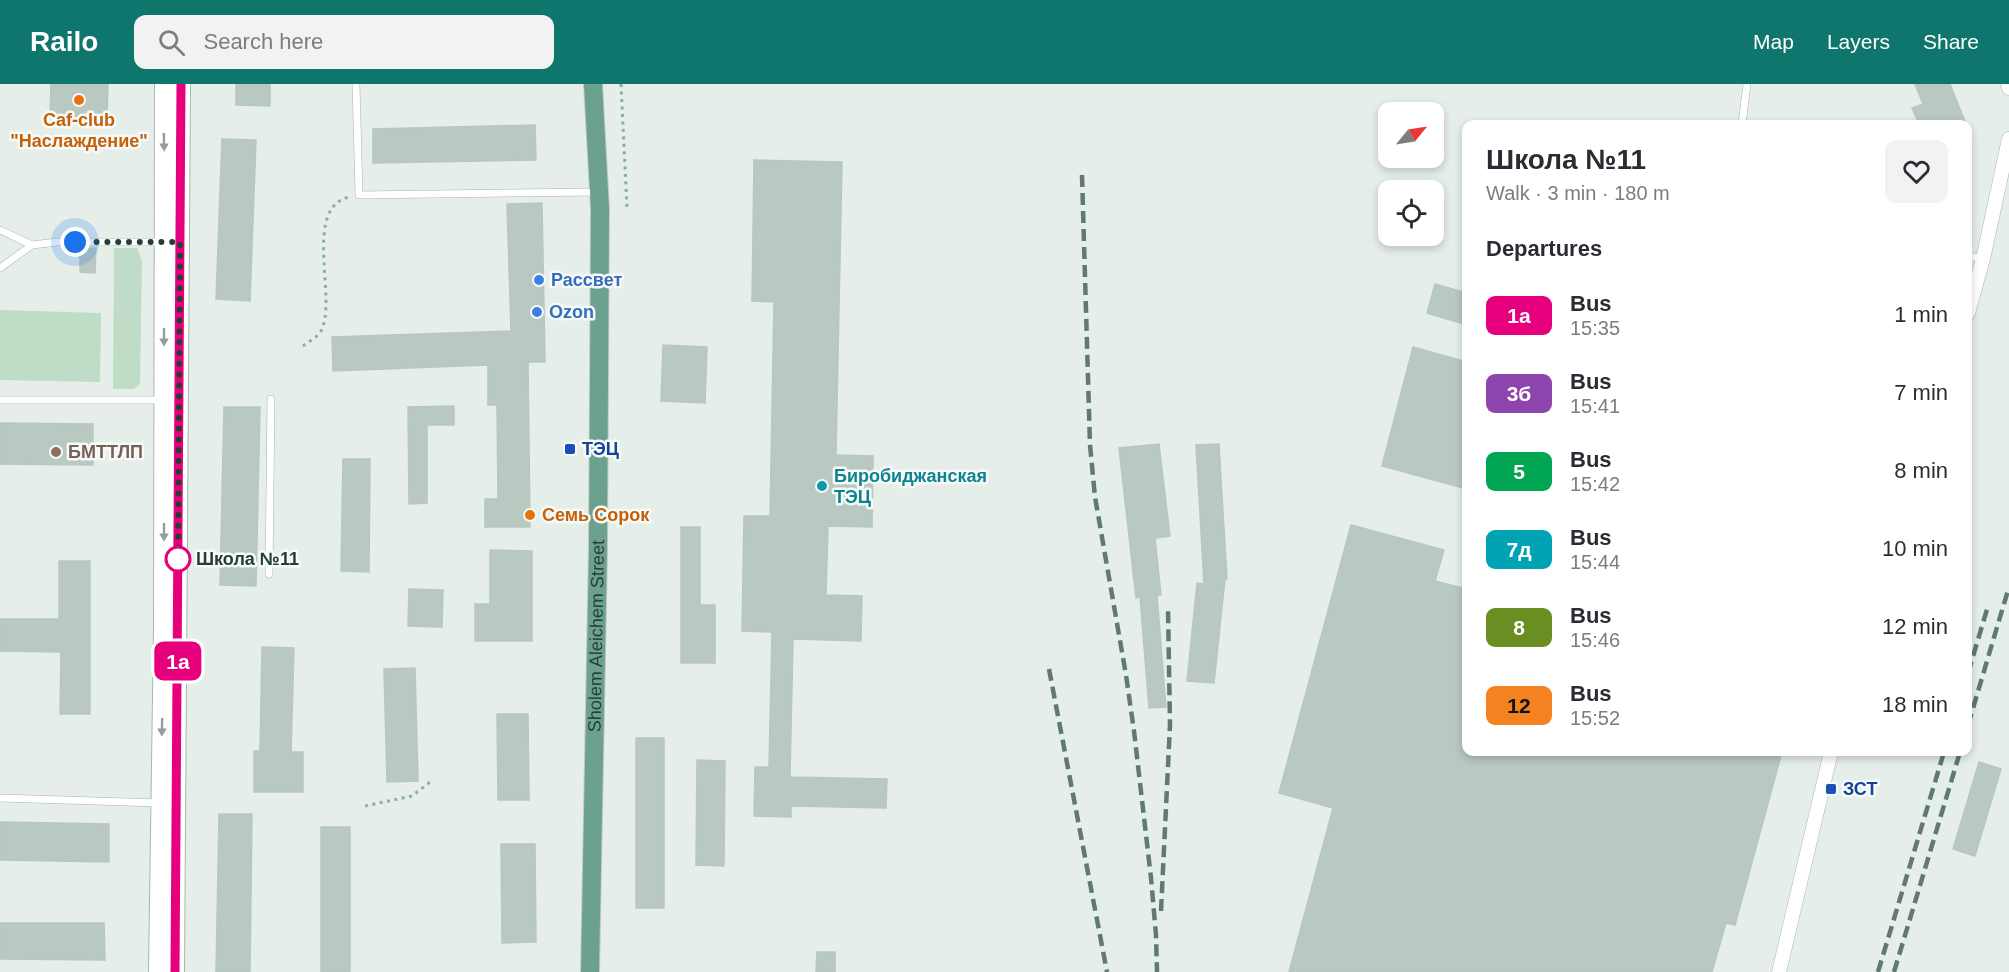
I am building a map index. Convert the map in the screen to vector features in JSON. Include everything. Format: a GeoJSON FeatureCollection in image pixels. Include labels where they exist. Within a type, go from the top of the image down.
{"type":"FeatureCollection","features":[{"type":"Feature","properties":{"kind":"main road"},"geometry":{"type":"LineString","coordinates":[[164,84],[172,242]]}},
{"type":"Feature","properties":{"kind":"main road"},"geometry":{"type":"LineString","coordinates":[[175,972],[169,804],[172,242],[181,84]]}},
{"type":"Feature","properties":{"kind":"main road","name":"Sholem Aleichem Street"},"geometry":{"type":"LineString","coordinates":[[590,972],[598,538],[600,192],[593,84]]}},
{"type":"Feature","properties":{"kind":"main road"},"geometry":{"type":"LineString","coordinates":[[158,972],[169,804]]}},
{"type":"Feature","properties":{"kind":"street"},"geometry":{"type":"LineString","coordinates":[[1972,299],[2009,139]]}},
{"type":"Feature","properties":{"kind":"street"},"geometry":{"type":"LineString","coordinates":[[1779,972],[1830,756]]}},
{"type":"Feature","properties":{"kind":"lane"},"geometry":{"type":"LineString","coordinates":[[356,84],[359,195],[600,192]]}},
{"type":"Feature","properties":{"kind":"lane"},"geometry":{"type":"LineString","coordinates":[[1742,120],[1747,84]]}},
{"type":"Feature","properties":{"kind":"lane"},"geometry":{"type":"LineString","coordinates":[[0,230],[32,245]]}},
{"type":"Feature","properties":{"kind":"lane"},"geometry":{"type":"LineString","coordinates":[[0,268],[32,245],[57,242],[172,242]]}},
{"type":"Feature","properties":{"kind":"lane"},"geometry":{"type":"LineString","coordinates":[[1972,257],[1983,259]]}},
{"type":"Feature","properties":{"kind":"lane"},"geometry":{"type":"LineString","coordinates":[[268,574],[271,399]]}},
{"type":"Feature","properties":{"kind":"lane"},"geometry":{"type":"LineString","coordinates":[[0,400],[171,400]]}},
{"type":"Feature","properties":{"kind":"lane"},"geometry":{"type":"LineString","coordinates":[[0,798],[169,804]]}},
{"type":"Feature","properties":{"kind":"path"},"geometry":{"type":"LineString","coordinates":[[621,84],[627,208]]}},
{"type":"Feature","properties":{"kind":"path"},"geometry":{"type":"LineString","coordinates":[[303,346],[321,332],[326,310],[324,267],[326,222],[331,209],[343,199],[359,195]]}},
{"type":"Feature","properties":{"kind":"path"},"geometry":{"type":"LineString","coordinates":[[365,806],[412,796],[430,782]]}},
{"type":"Feature","properties":{"kind":"green space"},"geometry":{"type":"Polygon","coordinates":[[[114,248],[137,248],[142,261],[140,384],[134,389],[113,389],[114,248]]]}},
{"type":"Feature","properties":{"kind":"green space"},"geometry":{"type":"Polygon","coordinates":[[[0,310],[101,313],[100,382],[0,380],[0,310]]]}},
{"type":"Feature","properties":{"kind":"building","name":"Caf-club \"Наслаждение\""},"geometry":{"type":"Polygon","coordinates":[[[51,84],[108,84],[107,117],[50,116],[51,84]]]}},
{"type":"Feature","properties":{"kind":"building"},"geometry":{"type":"Polygon","coordinates":[[[236,84],[270,84],[270,106],[236,105],[236,84]]]}},
{"type":"Feature","properties":{"kind":"building"},"geometry":{"type":"Polygon","coordinates":[[[1915,84],[1950,84],[1964,120],[1917,120],[1912,108],[1923,104],[1915,84]]]}},
{"type":"Feature","properties":{"kind":"building"},"geometry":{"type":"Polygon","coordinates":[[[535,125],[536,160],[373,163],[373,129],[535,125]]]}},
{"type":"Feature","properties":{"kind":"building"},"geometry":{"type":"Polygon","coordinates":[[[222,139],[256,140],[250,301],[216,299],[222,139]]]}},
{"type":"Feature","properties":{"kind":"building","name":"Биробиджанская ТЭЦ"},"geometry":{"type":"Polygon","coordinates":[[[754,160],[842,162],[836,455],[873,456],[872,527],[828,526],[826,595],[862,596],[861,641],[793,639],[790,777],[887,779],[886,808],[791,806],[791,817],[754,816],[755,767],[769,767],[772,632],[742,631],[744,516],[770,516],[774,302],[752,301],[754,160]]]}},
{"type":"Feature","properties":{"kind":"building"},"geometry":{"type":"Polygon","coordinates":[[[542,203],[545,362],[528,362],[530,527],[485,527],[485,499],[498,499],[497,405],[488,405],[488,365],[333,371],[332,337],[511,331],[507,204],[542,203]]]}},
{"type":"Feature","properties":{"kind":"building"},"geometry":{"type":"Polygon","coordinates":[[[80,248],[96,248],[95,273],[80,272],[80,248]]]}},
{"type":"Feature","properties":{"kind":"building"},"geometry":{"type":"Polygon","coordinates":[[[1435,284],[1462,292],[1462,324],[1427,313],[1435,284]]]}},
{"type":"Feature","properties":{"kind":"building"},"geometry":{"type":"Polygon","coordinates":[[[663,345],[707,347],[705,403],[661,401],[663,345]]]}},
{"type":"Feature","properties":{"kind":"building"},"geometry":{"type":"Polygon","coordinates":[[[1413,347],[1462,361],[1462,488],[1382,466],[1413,347]]]}},
{"type":"Feature","properties":{"kind":"building"},"geometry":{"type":"Polygon","coordinates":[[[454,406],[454,425],[427,425],[427,503],[409,504],[408,407],[454,406]]]}},
{"type":"Feature","properties":{"kind":"building"},"geometry":{"type":"Polygon","coordinates":[[[224,407],[260,407],[256,586],[220,585],[224,407]]]}},
{"type":"Feature","properties":{"kind":"building"},"geometry":{"type":"Polygon","coordinates":[[[0,423],[93,424],[93,465],[0,464],[0,423]]]}},
{"type":"Feature","properties":{"kind":"building"},"geometry":{"type":"Polygon","coordinates":[[[1159,444],[1170,536],[1155,538],[1161,595],[1157,595],[1166,707],[1149,708],[1140,597],[1136,598],[1119,448],[1159,444]]]}},
{"type":"Feature","properties":{"kind":"building"},"geometry":{"type":"Polygon","coordinates":[[[1219,444],[1227,579],[1225,579],[1214,683],[1187,681],[1197,583],[1204,584],[1196,445],[1219,444]]]}},
{"type":"Feature","properties":{"kind":"building"},"geometry":{"type":"Polygon","coordinates":[[[343,459],[370,459],[369,572],[341,571],[343,459]]]}},
{"type":"Feature","properties":{"kind":"building"},"geometry":{"type":"Polygon","coordinates":[[[1351,525],[1444,550],[1435,581],[1462,588],[1462,756],[1781,756],[1735,925],[1726,923],[1712,972],[1289,972],[1333,808],[1279,793],[1351,525]]]}},
{"type":"Feature","properties":{"kind":"building"},"geometry":{"type":"Polygon","coordinates":[[[681,527],[700,527],[700,605],[715,605],[715,663],[681,663],[681,527]]]}},
{"type":"Feature","properties":{"kind":"building"},"geometry":{"type":"Polygon","coordinates":[[[490,550],[532,551],[532,641],[475,641],[475,604],[490,604],[490,550]]]}},
{"type":"Feature","properties":{"kind":"building"},"geometry":{"type":"Polygon","coordinates":[[[59,561],[90,561],[90,714],[60,714],[61,652],[0,651],[0,619],[59,619],[59,561]]]}},
{"type":"Feature","properties":{"kind":"building"},"geometry":{"type":"Polygon","coordinates":[[[409,589],[443,590],[442,627],[408,626],[409,589]]]}},
{"type":"Feature","properties":{"kind":"building"},"geometry":{"type":"Polygon","coordinates":[[[262,647],[294,648],[291,752],[303,752],[303,792],[254,792],[254,751],[260,751],[262,647]]]}},
{"type":"Feature","properties":{"kind":"building"},"geometry":{"type":"Polygon","coordinates":[[[415,668],[418,781],[387,782],[384,669],[415,668]]]}},
{"type":"Feature","properties":{"kind":"building"},"geometry":{"type":"Polygon","coordinates":[[[497,714],[528,714],[529,800],[498,800],[497,714]]]}},
{"type":"Feature","properties":{"kind":"building"},"geometry":{"type":"Polygon","coordinates":[[[636,738],[664,738],[664,908],[636,908],[636,738]]]}},
{"type":"Feature","properties":{"kind":"building"},"geometry":{"type":"Polygon","coordinates":[[[697,760],[725,761],[724,866],[696,865],[697,760]]]}},
{"type":"Feature","properties":{"kind":"building"},"geometry":{"type":"Polygon","coordinates":[[[1979,762],[2001,769],[1975,856],[1953,849],[1979,762]]]}},
{"type":"Feature","properties":{"kind":"building"},"geometry":{"type":"Polygon","coordinates":[[[219,814],[252,814],[250,972],[216,972],[219,814]]]}},
{"type":"Feature","properties":{"kind":"building"},"geometry":{"type":"Polygon","coordinates":[[[0,822],[109,824],[109,862],[0,860],[0,822]]]}},
{"type":"Feature","properties":{"kind":"building"},"geometry":{"type":"Polygon","coordinates":[[[321,827],[350,827],[350,972],[321,972],[321,827]]]}},
{"type":"Feature","properties":{"kind":"building"},"geometry":{"type":"Polygon","coordinates":[[[501,844],[535,844],[536,942],[502,943],[501,844]]]}},
{"type":"Feature","properties":{"kind":"building"},"geometry":{"type":"Polygon","coordinates":[[[0,923],[104,923],[105,960],[0,959],[0,923]]]}},
{"type":"Feature","properties":{"kind":"building"},"geometry":{"type":"Polygon","coordinates":[[[817,952],[835,952],[835,972],[816,972],[817,952]]]}},
{"type":"Feature","properties":{"kind":"railway"},"geometry":{"type":"LineString","coordinates":[[1082,175],[1090,445],[1095,497],[1134,731],[1151,878],[1157,972]]}},
{"type":"Feature","properties":{"kind":"railway"},"geometry":{"type":"LineString","coordinates":[[1972,712],[2009,587]]}},
{"type":"Feature","properties":{"kind":"railway"},"geometry":{"type":"LineString","coordinates":[[1972,660],[1988,606]]}},
{"type":"Feature","properties":{"kind":"railway"},"geometry":{"type":"LineString","coordinates":[[1161,911],[1170,725],[1168,608]]}},
{"type":"Feature","properties":{"kind":"railway"},"geometry":{"type":"LineString","coordinates":[[1049,669],[1107,972]]}},
{"type":"Feature","properties":{"kind":"railway"},"geometry":{"type":"LineString","coordinates":[[1878,972],[1943,756]]}},
{"type":"Feature","properties":{"kind":"railway"},"geometry":{"type":"LineString","coordinates":[[1894,972],[1959,756]]}},
{"type":"Feature","properties":{"kind":"bus line","name":"1а"},"geometry":{"type":"LineString","coordinates":[[175,972],[181,84]]}},
{"type":"Feature","properties":{"kind":"place","name":"Caf-club \"Наслаждение\""},"geometry":{"type":"Point","coordinates":[79,100]}},
{"type":"Feature","properties":{"kind":"place","name":"Рассвет"},"geometry":{"type":"Point","coordinates":[539,280]}},
{"type":"Feature","properties":{"kind":"place","name":"Ozon"},"geometry":{"type":"Point","coordinates":[537,312]}},
{"type":"Feature","properties":{"kind":"place","name":"ТЭЦ"},"geometry":{"type":"Point","coordinates":[570,449]}},
{"type":"Feature","properties":{"kind":"place","name":"БМТТЛП"},"geometry":{"type":"Point","coordinates":[56,452]}},
{"type":"Feature","properties":{"kind":"place","name":"Биробиджанская ТЭЦ"},"geometry":{"type":"Point","coordinates":[822,486]}},
{"type":"Feature","properties":{"kind":"place","name":"Семь Сорок"},"geometry":{"type":"Point","coordinates":[530,515]}},
{"type":"Feature","properties":{"kind":"place","name":"Школа №11"},"geometry":{"type":"Point","coordinates":[178,559]}},
{"type":"Feature","properties":{"kind":"place","name":"ЗСТ"},"geometry":{"type":"Point","coordinates":[1831,789]}},
{"type":"Feature","properties":{"kind":"route"},"geometry":{"type":"LineString","coordinates":[[75,242],[180,242],[178,559]]}}]}
